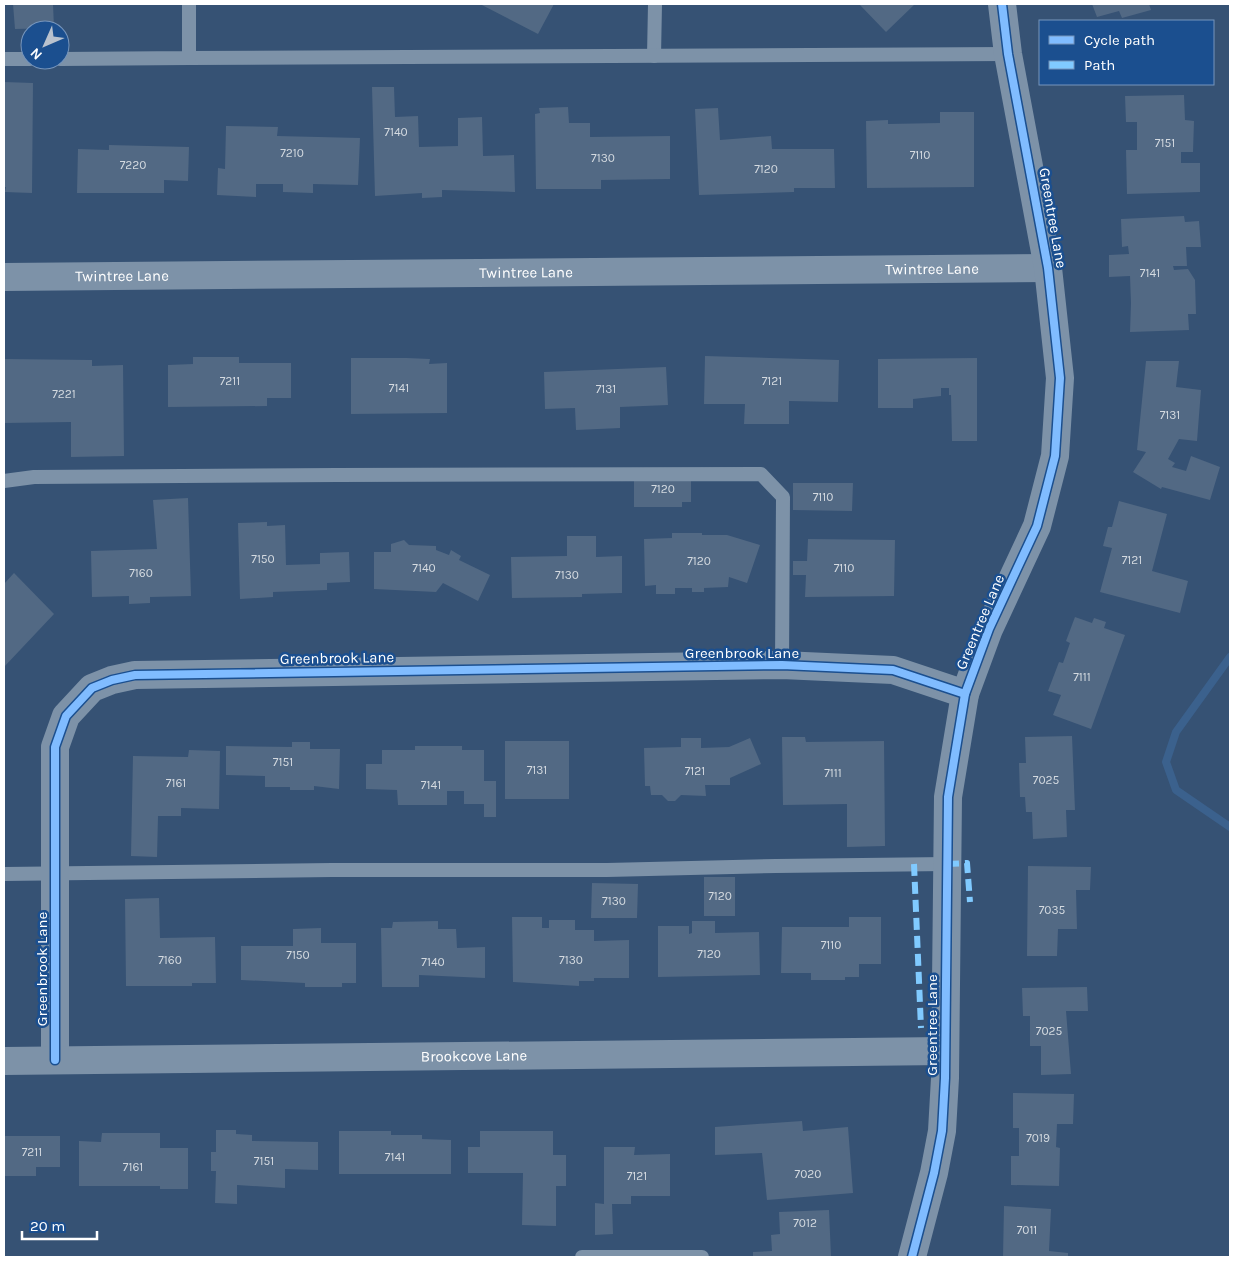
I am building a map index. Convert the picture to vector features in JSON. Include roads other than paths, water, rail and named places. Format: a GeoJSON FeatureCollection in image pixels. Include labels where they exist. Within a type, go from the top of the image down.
{"type":"FeatureCollection","features":[{"type":"Feature","properties":{"kind":"street","name":"Greentree Lane"},"geometry":{"type":"LineString","coordinates":[[912,1257],[934,1173],[942,1132],[946,1078],[948,798],[965,694],[989,629],[1037,526],[1055,456],[1060,378],[1048,268],[1008,54],[1002,4]]}},
{"type":"Feature","properties":{"kind":"street","name":"Twintree Lane"},"geometry":{"type":"LineString","coordinates":[[4,277],[1048,268]]}},
{"type":"Feature","properties":{"kind":"street","name":"Greenbrook Lane"},"geometry":{"type":"LineString","coordinates":[[56,1060],[55,747],[66,716],[92,688],[112,680],[135,675],[782,665],[893,670],[965,694]]}},
{"type":"Feature","properties":{"kind":"street","name":"Brookcove Lane"},"geometry":{"type":"LineString","coordinates":[[4,1060],[945,1051]]}},
{"type":"Feature","properties":{"kind":"lane"},"geometry":{"type":"LineString","coordinates":[[189,4],[189,58]]}},
{"type":"Feature","properties":{"kind":"lane"},"geometry":{"type":"LineString","coordinates":[[654,56],[655,4]]}},
{"type":"Feature","properties":{"kind":"lane"},"geometry":{"type":"LineString","coordinates":[[70,59],[1008,54]]}},
{"type":"Feature","properties":{"kind":"lane"},"geometry":{"type":"LineString","coordinates":[[4,59],[20,59]]}},
{"type":"Feature","properties":{"kind":"lane"},"geometry":{"type":"LineString","coordinates":[[4,481],[34,477],[337,474],[761,474],[783,497],[782,665]]}},
{"type":"Feature","properties":{"kind":"lane"},"geometry":{"type":"LineString","coordinates":[[4,874],[332,870],[607,870],[947,864]]}},
{"type":"Feature","properties":{"kind":"lane"},"geometry":{"type":"LineString","coordinates":[[582,1257],[702,1257]]}},
{"type":"Feature","properties":{"kind":"waterway"},"geometry":{"type":"LineString","coordinates":[[1230,657],[1176,732],[1166,762],[1176,790],[1230,827]]}}]}
